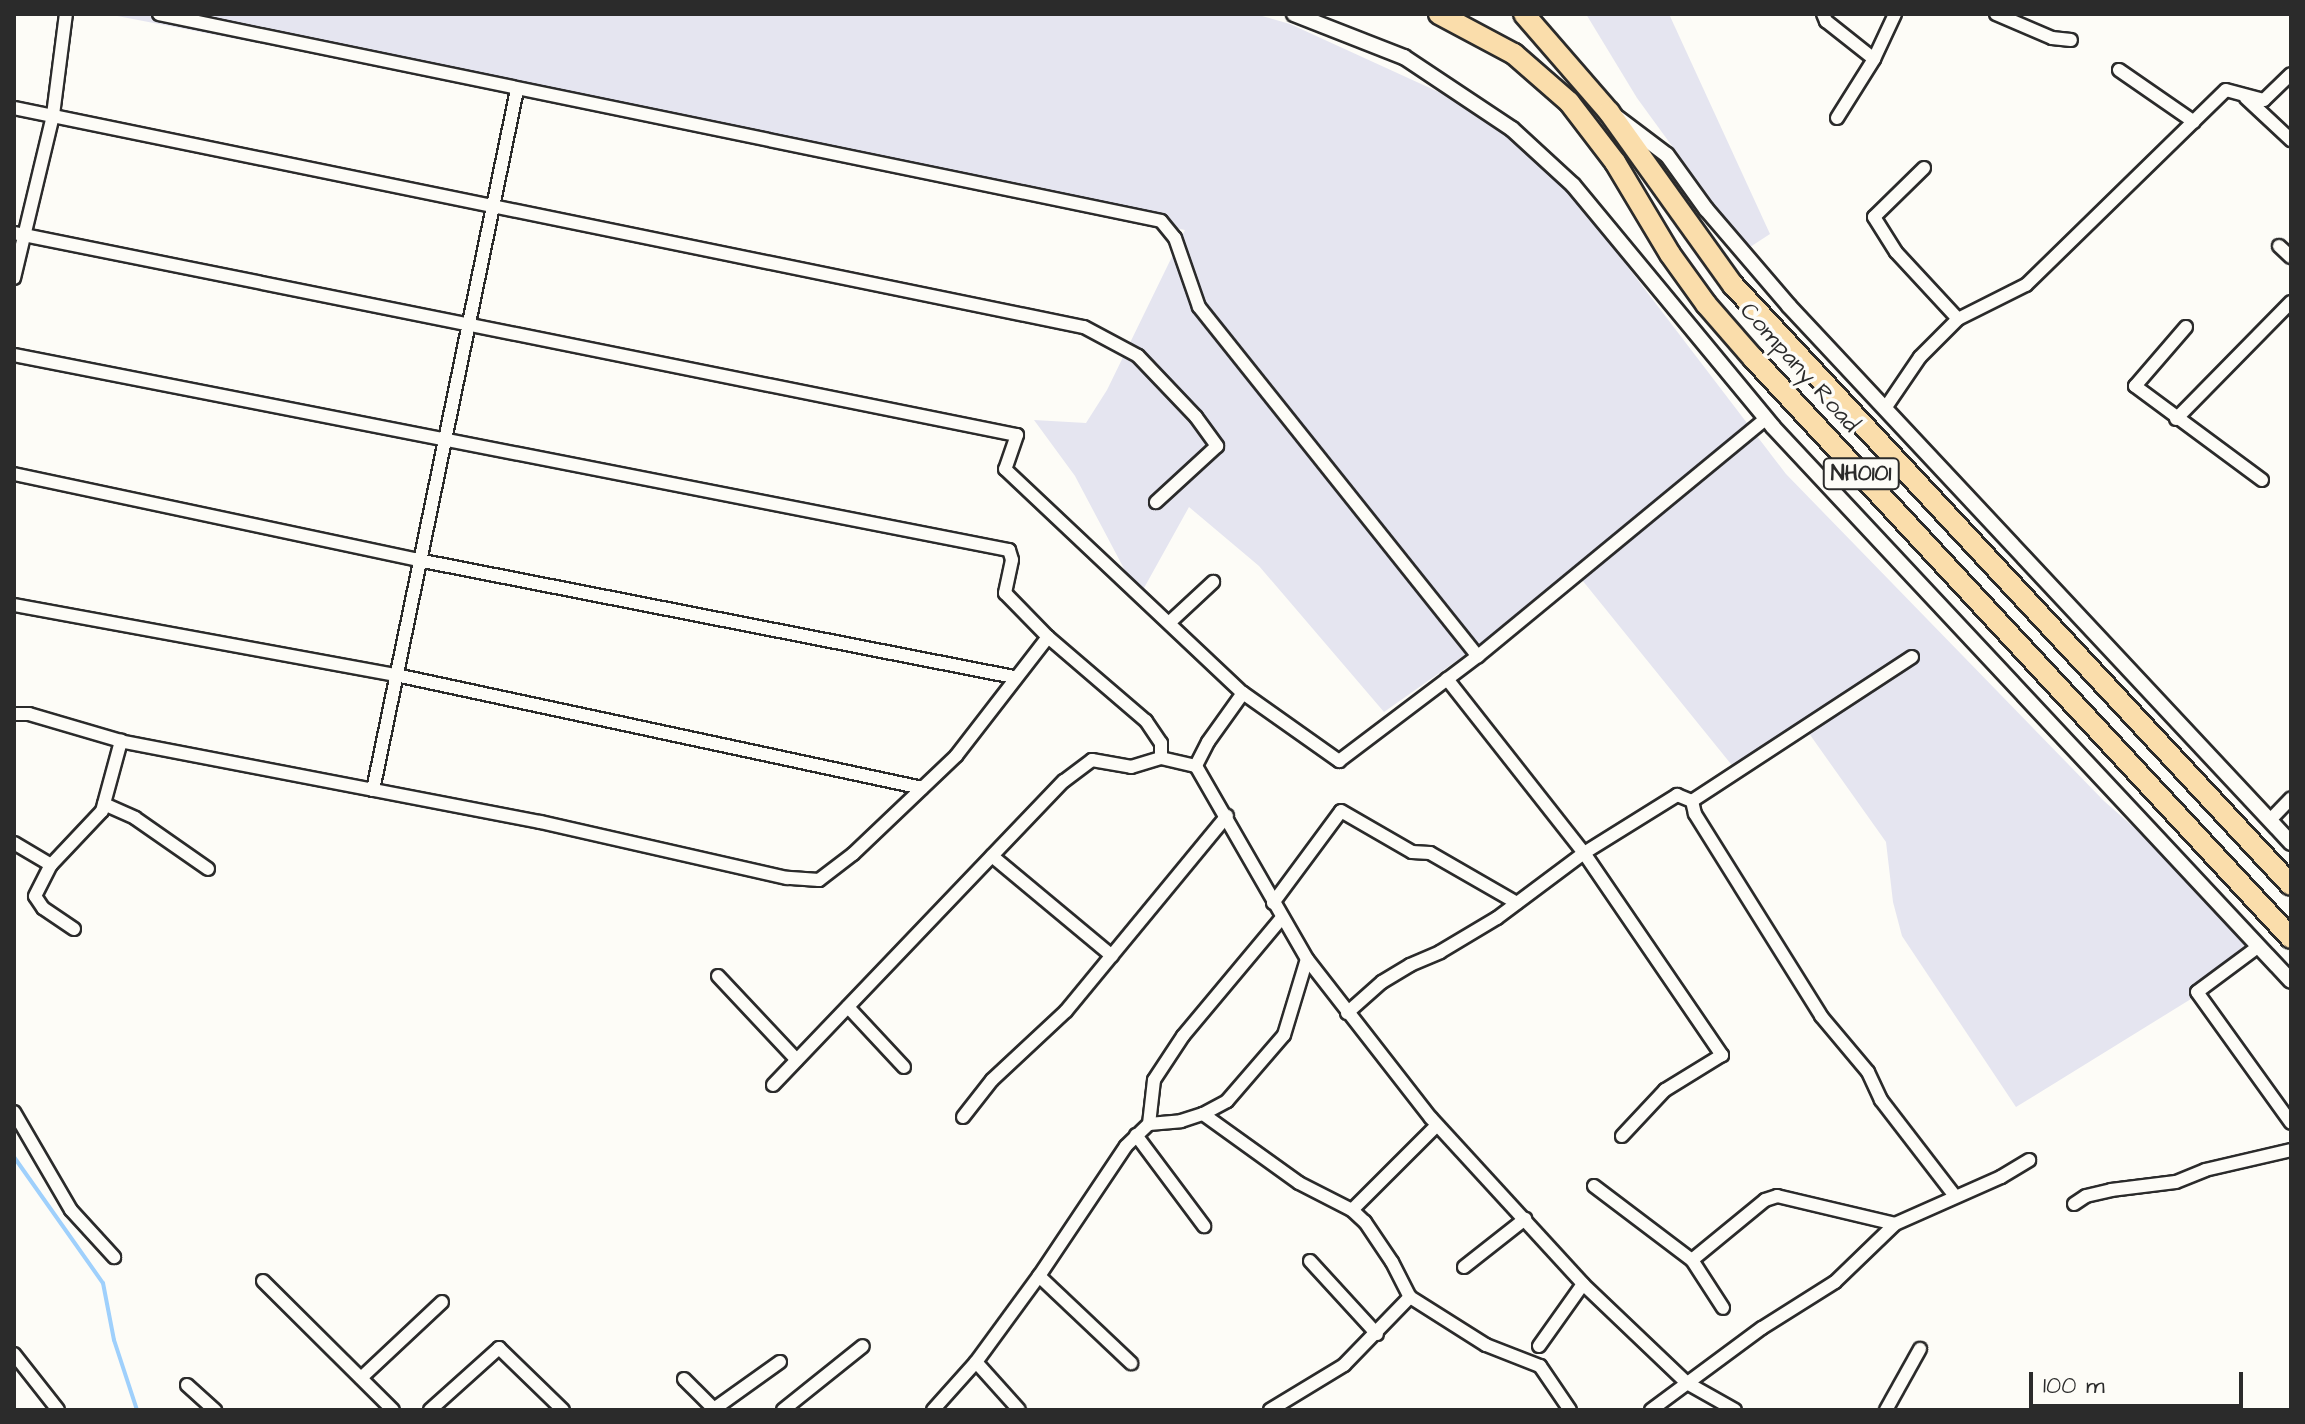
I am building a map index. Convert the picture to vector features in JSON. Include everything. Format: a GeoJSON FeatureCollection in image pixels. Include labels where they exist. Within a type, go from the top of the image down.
{"type":"FeatureCollection","features":[{"type":"Feature","properties":{"kind":"highway","name":"Company Road"},"geometry":{"type":"LineString","coordinates":[[1439,14],[1514,54],[1569,102],[1615,162],[1670,254],[1725,326],[2291,938]]}},
{"type":"Feature","properties":{"kind":"highway","name":"Company Road"},"geometry":{"type":"LineString","coordinates":[[1524,14],[1609,112],[1733,285],[1768,326],[2291,885]]}},
{"type":"Feature","properties":{"kind":"street"},"geometry":{"type":"LineString","coordinates":[[14,278],[19,234],[53,115],[66,14]]}},
{"type":"Feature","properties":{"kind":"street"},"geometry":{"type":"LineString","coordinates":[[159,14],[1161,221],[1175,238],[1199,307],[1478,656]]}},
{"type":"Feature","properties":{"kind":"street"},"geometry":{"type":"LineString","coordinates":[[1294,14],[1404,57],[1512,129],[1594,208],[1766,419],[2291,981]]}},
{"type":"Feature","properties":{"kind":"street"},"geometry":{"type":"LineString","coordinates":[[1823,14],[1826,21],[1874,59]]}},
{"type":"Feature","properties":{"kind":"street"},"geometry":{"type":"LineString","coordinates":[[1837,118],[1874,59],[1895,14]]}},
{"type":"Feature","properties":{"kind":"street"},"geometry":{"type":"LineString","coordinates":[[1996,14],[2052,38],[2071,40]]}},
{"type":"Feature","properties":{"kind":"street"},"geometry":{"type":"LineString","coordinates":[[2119,70],[2194,122]]}},
{"type":"Feature","properties":{"kind":"street"},"geometry":{"type":"LineString","coordinates":[[1886,407],[1920,357],[1958,319],[2026,285],[2226,90],[2264,100],[2291,74]]}},
{"type":"Feature","properties":{"kind":"street"},"geometry":{"type":"LineString","coordinates":[[373,790],[442,440],[517,90]]}},
{"type":"Feature","properties":{"kind":"street"},"geometry":{"type":"LineString","coordinates":[[2244,95],[2291,140]]}},
{"type":"Feature","properties":{"kind":"street"},"geometry":{"type":"LineString","coordinates":[[14,108],[1084,327],[1138,356],[1196,417],[1217,446],[1156,502]]}},
{"type":"Feature","properties":{"kind":"street"},"geometry":{"type":"LineString","coordinates":[[1609,112],[1667,155],[1706,209],[1789,306],[2291,843]]}},
{"type":"Feature","properties":{"kind":"street"},"geometry":{"type":"LineString","coordinates":[[1924,168],[1874,217],[1896,252],[1958,319]]}},
{"type":"Feature","properties":{"kind":"street"},"geometry":{"type":"LineString","coordinates":[[19,234],[1017,435],[1005,469],[1243,693],[1339,761],[1478,656],[1766,419]]}},
{"type":"Feature","properties":{"kind":"street"},"geometry":{"type":"LineString","coordinates":[[2279,246],[2291,257]]}},
{"type":"Feature","properties":{"kind":"street"},"geometry":{"type":"LineString","coordinates":[[2176,419],[2291,302]]}},
{"type":"Feature","properties":{"kind":"street"},"geometry":{"type":"LineString","coordinates":[[2186,327],[2135,386],[2262,480]]}},
{"type":"Feature","properties":{"kind":"street"},"geometry":{"type":"LineString","coordinates":[[14,355],[1009,550],[1012,560],[1005,593],[1048,637],[1146,721],[1161,743],[1161,758]]}},
{"type":"Feature","properties":{"kind":"street"},"geometry":{"type":"LineString","coordinates":[[14,474],[418,560],[1014,677]]}},
{"type":"Feature","properties":{"kind":"street"},"geometry":{"type":"LineString","coordinates":[[1170,622],[1213,582]]}},
{"type":"Feature","properties":{"kind":"street"},"geometry":{"type":"LineString","coordinates":[[14,605],[396,675],[922,788]]}},
{"type":"Feature","properties":{"kind":"street"},"geometry":{"type":"LineString","coordinates":[[14,714],[29,714],[121,741],[540,822],[787,878],[819,880],[853,854],[956,756],[1014,677],[1048,637]]}},
{"type":"Feature","properties":{"kind":"street"},"geometry":{"type":"LineString","coordinates":[[1692,801],[1912,657]]}},
{"type":"Feature","properties":{"kind":"street"},"geometry":{"type":"LineString","coordinates":[[1447,679],[1584,853],[1722,1055],[1665,1090],[1622,1136]]}},
{"type":"Feature","properties":{"kind":"street"},"geometry":{"type":"LineString","coordinates":[[1196,766],[1208,742],[1243,693]]}},
{"type":"Feature","properties":{"kind":"street"},"geometry":{"type":"LineString","coordinates":[[74,929],[43,908],[35,896],[51,865],[104,804],[121,741]]}},
{"type":"Feature","properties":{"kind":"street"},"geometry":{"type":"LineString","coordinates":[[773,1085],[1064,781],[1092,760],[1131,767],[1161,758],[1196,766],[1227,816],[1281,919],[1307,959],[1437,1125],[1583,1284],[1687,1383],[1735,1410]]}},
{"type":"Feature","properties":{"kind":"street"},"geometry":{"type":"LineString","coordinates":[[1347,1013],[1382,982],[1440,952],[1517,903],[1584,853],[1677,795],[1692,801]]}},
{"type":"Feature","properties":{"kind":"street"},"geometry":{"type":"LineString","coordinates":[[2270,820],[2291,798]]}},
{"type":"Feature","properties":{"kind":"street"},"geometry":{"type":"LineString","coordinates":[[1692,801],[1695,814],[1821,1016],[1868,1072],[1881,1100],[1955,1196]]}},
{"type":"Feature","properties":{"kind":"street"},"geometry":{"type":"LineString","coordinates":[[104,804],[135,818],[208,869]]}},
{"type":"Feature","properties":{"kind":"street"},"geometry":{"type":"LineString","coordinates":[[1273,903],[1341,811],[1412,852],[1430,853],[1517,903]]}},
{"type":"Feature","properties":{"kind":"street"},"geometry":{"type":"LineString","coordinates":[[963,1117],[992,1080],[1066,1011],[1227,816]]}},
{"type":"Feature","properties":{"kind":"street"},"geometry":{"type":"LineString","coordinates":[[14,843],[51,865]]}},
{"type":"Feature","properties":{"kind":"street"},"geometry":{"type":"LineString","coordinates":[[992,856],[1112,956]]}},
{"type":"Feature","properties":{"kind":"street"},"geometry":{"type":"LineString","coordinates":[[1149,1124],[1154,1080],[1183,1036],[1281,919]]}},
{"type":"Feature","properties":{"kind":"street"},"geometry":{"type":"LineString","coordinates":[[2259,946],[2197,992],[2291,1123]]}},
{"type":"Feature","properties":{"kind":"street"},"geometry":{"type":"LineString","coordinates":[[933,1410],[976,1362],[1136,1135],[1149,1124],[1181,1121],[1227,1101],[1284,1035],[1307,959]]}},
{"type":"Feature","properties":{"kind":"street"},"geometry":{"type":"LineString","coordinates":[[718,976],[797,1060]]}},
{"type":"Feature","properties":{"kind":"street"},"geometry":{"type":"LineString","coordinates":[[848,1007],[904,1067]]}},
{"type":"Feature","properties":{"kind":"street"},"geometry":{"type":"LineString","coordinates":[[14,1112],[71,1210],[114,1257]]}},
{"type":"Feature","properties":{"kind":"street"},"geometry":{"type":"LineString","coordinates":[[1203,1114],[1299,1183],[1330,1202],[1352,1210],[1365,1222],[1392,1262],[1410,1297],[1486,1345],[1540,1366],[1570,1410]]}},
{"type":"Feature","properties":{"kind":"street"},"geometry":{"type":"LineString","coordinates":[[1352,1210],[1437,1125]]}},
{"type":"Feature","properties":{"kind":"street"},"geometry":{"type":"LineString","coordinates":[[1136,1135],[1204,1226]]}},
{"type":"Feature","properties":{"kind":"street"},"geometry":{"type":"LineString","coordinates":[[2074,1204],[2086,1196],[2176,1182],[2205,1170],[2291,1150]]}},
{"type":"Feature","properties":{"kind":"street"},"geometry":{"type":"LineString","coordinates":[[1651,1410],[1762,1328],[1835,1282],[1895,1224],[2001,1177],[2029,1160]]}},
{"type":"Feature","properties":{"kind":"street"},"geometry":{"type":"LineString","coordinates":[[1594,1186],[1692,1260],[1723,1308]]}},
{"type":"Feature","properties":{"kind":"street"},"geometry":{"type":"LineString","coordinates":[[1692,1260],[1765,1200],[1777,1196],[1895,1224]]}},
{"type":"Feature","properties":{"kind":"street"},"geometry":{"type":"LineString","coordinates":[[1464,1267],[1525,1219]]}},
{"type":"Feature","properties":{"kind":"street"},"geometry":{"type":"LineString","coordinates":[[1310,1261],[1377,1334]]}},
{"type":"Feature","properties":{"kind":"street"},"geometry":{"type":"LineString","coordinates":[[1039,1276],[1131,1363]]}},
{"type":"Feature","properties":{"kind":"street"},"geometry":{"type":"LineString","coordinates":[[263,1281],[393,1410]]}},
{"type":"Feature","properties":{"kind":"street"},"geometry":{"type":"LineString","coordinates":[[1539,1346],[1583,1284]]}},
{"type":"Feature","properties":{"kind":"street"},"geometry":{"type":"LineString","coordinates":[[1270,1410],[1344,1365],[1410,1297]]}},
{"type":"Feature","properties":{"kind":"street"},"geometry":{"type":"LineString","coordinates":[[361,1378],[442,1302]]}},
{"type":"Feature","properties":{"kind":"street"},"geometry":{"type":"LineString","coordinates":[[783,1410],[863,1346]]}},
{"type":"Feature","properties":{"kind":"street"},"geometry":{"type":"LineString","coordinates":[[430,1410],[499,1348],[563,1410]]}},
{"type":"Feature","properties":{"kind":"street"},"geometry":{"type":"LineString","coordinates":[[1886,1410],[1920,1349]]}},
{"type":"Feature","properties":{"kind":"street"},"geometry":{"type":"LineString","coordinates":[[14,1354],[58,1410]]}},
{"type":"Feature","properties":{"kind":"street"},"geometry":{"type":"LineString","coordinates":[[684,1379],[714,1410],[780,1362]]}},
{"type":"Feature","properties":{"kind":"street"},"geometry":{"type":"LineString","coordinates":[[976,1362],[1019,1410]]}},
{"type":"Feature","properties":{"kind":"street"},"geometry":{"type":"LineString","coordinates":[[187,1385],[215,1410]]}},
{"type":"Feature","properties":{"kind":"shaded area"},"geometry":{"type":"Polygon","coordinates":[[[107,14],[1255,14],[1290,24],[1524,131],[1786,474],[2104,801],[2272,949],[2016,1107],[1902,936],[1893,902],[1886,842],[1808,732],[1739,774],[1578,575],[1384,712],[1259,566],[1189,507],[1139,597],[1075,476],[1034,420],[1086,423],[1107,390],[1185,230],[783,145],[107,14]]]}},
{"type":"Feature","properties":{"kind":"shaded area"},"geometry":{"type":"Polygon","coordinates":[[[1586,14],[1669,14],[1770,234],[1747,249],[1637,98],[1586,14]]]}},
{"type":"Feature","properties":{"kind":"waterway"},"geometry":{"type":"LineString","coordinates":[[14,1157],[103,1283],[114,1340],[137,1410]]}}]}
